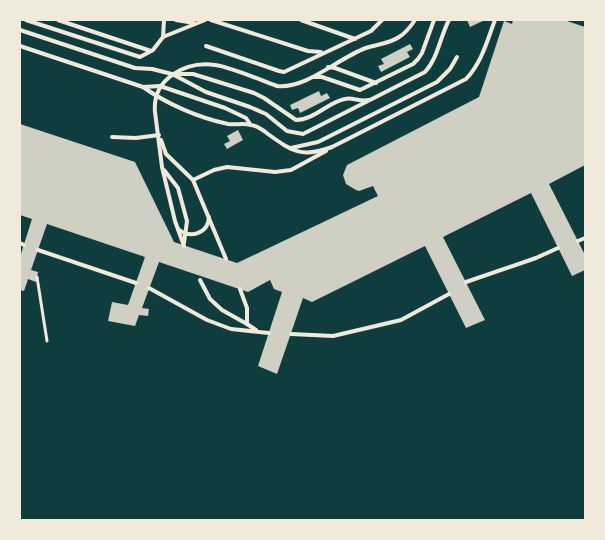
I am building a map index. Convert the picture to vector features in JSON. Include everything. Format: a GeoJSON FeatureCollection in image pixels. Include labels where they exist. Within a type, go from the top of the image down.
{"type":"FeatureCollection","features":[{"type":"Feature","properties":{"kind":"lane"},"geometry":{"type":"LineString","coordinates":[[26,20],[140,57],[151,51],[163,37],[197,22]]}},
{"type":"Feature","properties":{"kind":"lane"},"geometry":{"type":"LineString","coordinates":[[58,20],[151,51]]}},
{"type":"Feature","properties":{"kind":"lane"},"geometry":{"type":"LineString","coordinates":[[163,37],[164,20]]}},
{"type":"Feature","properties":{"kind":"lane"},"geometry":{"type":"LineString","coordinates":[[176,20],[191,23],[205,20]]}},
{"type":"Feature","properties":{"kind":"lane"},"geometry":{"type":"LineString","coordinates":[[211,20],[308,51],[325,52]]}},
{"type":"Feature","properties":{"kind":"lane"},"geometry":{"type":"LineString","coordinates":[[301,20],[355,39]]}},
{"type":"Feature","properties":{"kind":"lane"},"geometry":{"type":"LineString","coordinates":[[206,46],[284,72],[371,31],[382,20]]}},
{"type":"Feature","properties":{"kind":"lane"},"geometry":{"type":"LineString","coordinates":[[162,167],[178,188],[187,221],[184,246],[176,227],[162,167],[154,104],[160,86],[172,74],[188,66],[202,64],[217,65],[277,86],[287,86],[311,77],[366,48],[398,38],[415,20]]}},
{"type":"Feature","properties":{"kind":"lane"},"geometry":{"type":"LineString","coordinates":[[311,77],[322,77],[360,90],[376,83],[418,60],[434,20]]}},
{"type":"Feature","properties":{"kind":"lane"},"geometry":{"type":"LineString","coordinates":[[172,74],[206,92],[266,114],[287,131],[298,134],[311,130],[425,72],[435,58],[449,20]]}},
{"type":"Feature","properties":{"kind":"lane"},"geometry":{"type":"LineString","coordinates":[[193,180],[214,170],[227,167],[275,172],[291,170],[466,79],[475,70],[481,59],[495,20]]}},
{"type":"Feature","properties":{"kind":"lane"},"geometry":{"type":"LineString","coordinates":[[20,30],[136,68],[172,74],[193,74],[254,93],[296,120],[304,119],[346,98],[363,101],[369,100]]}},
{"type":"Feature","properties":{"kind":"lane"},"geometry":{"type":"LineString","coordinates":[[20,46],[144,87],[156,96],[215,120],[229,124],[250,124],[297,152],[318,152],[332,147]]}},
{"type":"Feature","properties":{"kind":"lane"},"geometry":{"type":"LineString","coordinates":[[291,148],[318,142],[437,82],[450,69],[457,57]]}},
{"type":"Feature","properties":{"kind":"lane"},"geometry":{"type":"LineString","coordinates":[[328,67],[376,83]]}},
{"type":"Feature","properties":{"kind":"lane"},"geometry":{"type":"LineString","coordinates":[[144,87],[160,86],[225,108],[246,118],[250,124]]}},
{"type":"Feature","properties":{"kind":"lane"},"geometry":{"type":"LineString","coordinates":[[112,137],[136,138],[159,135]]}},
{"type":"Feature","properties":{"kind":"lane"},"geometry":{"type":"LineString","coordinates":[[159,135],[166,154],[193,180],[226,259]]}},
{"type":"Feature","properties":{"kind":"lane"},"geometry":{"type":"LineString","coordinates":[[176,227],[186,233],[193,234],[205,230],[209,219],[208,213]]}},
{"type":"Feature","properties":{"kind":"lane"},"geometry":{"type":"LineString","coordinates":[[578,241],[585,238]]}},
{"type":"Feature","properties":{"kind":"lane"},"geometry":{"type":"LineString","coordinates":[[466,282],[536,258],[558,248]]}},
{"type":"Feature","properties":{"kind":"lane"},"geometry":{"type":"LineString","coordinates":[[38,250],[136,283]]}},
{"type":"Feature","properties":{"kind":"lane"},"geometry":{"type":"LineString","coordinates":[[200,280],[210,300],[222,310],[258,332]]}},
{"type":"Feature","properties":{"kind":"lane"},"geometry":{"type":"LineString","coordinates":[[149,288],[207,320],[231,329],[269,333]]}},
{"type":"Feature","properties":{"kind":"lane"},"geometry":{"type":"LineString","coordinates":[[240,289],[247,308],[247,324]]}},
{"type":"Feature","properties":{"kind":"lane"},"geometry":{"type":"LineString","coordinates":[[291,334],[333,336],[401,320],[449,294]]}},
{"type":"Feature","properties":{"kind":"path"},"geometry":{"type":"LineString","coordinates":[[37,277],[47,341]]}},
{"type":"Feature","properties":{"kind":"building"},"geometry":{"type":"Polygon","coordinates":[[[467,20],[485,20],[470,27],[467,20]]]}},
{"type":"Feature","properties":{"kind":"building"},"geometry":{"type":"Polygon","coordinates":[[[513,20],[564,20],[585,27],[585,165],[549,184],[585,255],[585,270],[572,276],[531,193],[443,237],[485,320],[466,328],[425,246],[312,302],[303,298],[277,374],[258,366],[282,292],[274,289],[270,280],[248,292],[159,262],[142,308],[149,309],[148,316],[139,315],[135,326],[108,321],[112,302],[128,305],[145,257],[47,224],[31,270],[38,272],[36,282],[28,279],[24,291],[20,290],[20,257],[32,219],[20,215],[20,124],[135,162],[174,242],[237,263],[378,196],[373,186],[359,191],[346,184],[343,175],[347,165],[479,97],[504,21],[512,24],[513,20]]]}},
{"type":"Feature","properties":{"kind":"building"},"geometry":{"type":"Polygon","coordinates":[[[410,44],[413,49],[407,52],[410,57],[381,72],[378,66],[384,64],[381,59],[410,44]]]}},
{"type":"Feature","properties":{"kind":"building"},"geometry":{"type":"Polygon","coordinates":[[[319,91],[321,96],[327,93],[330,98],[300,113],[298,108],[292,110],[290,105],[319,91]]]}},
{"type":"Feature","properties":{"kind":"building"},"geometry":{"type":"Polygon","coordinates":[[[238,130],[243,140],[227,149],[224,144],[230,141],[227,136],[238,130]]]}}]}
